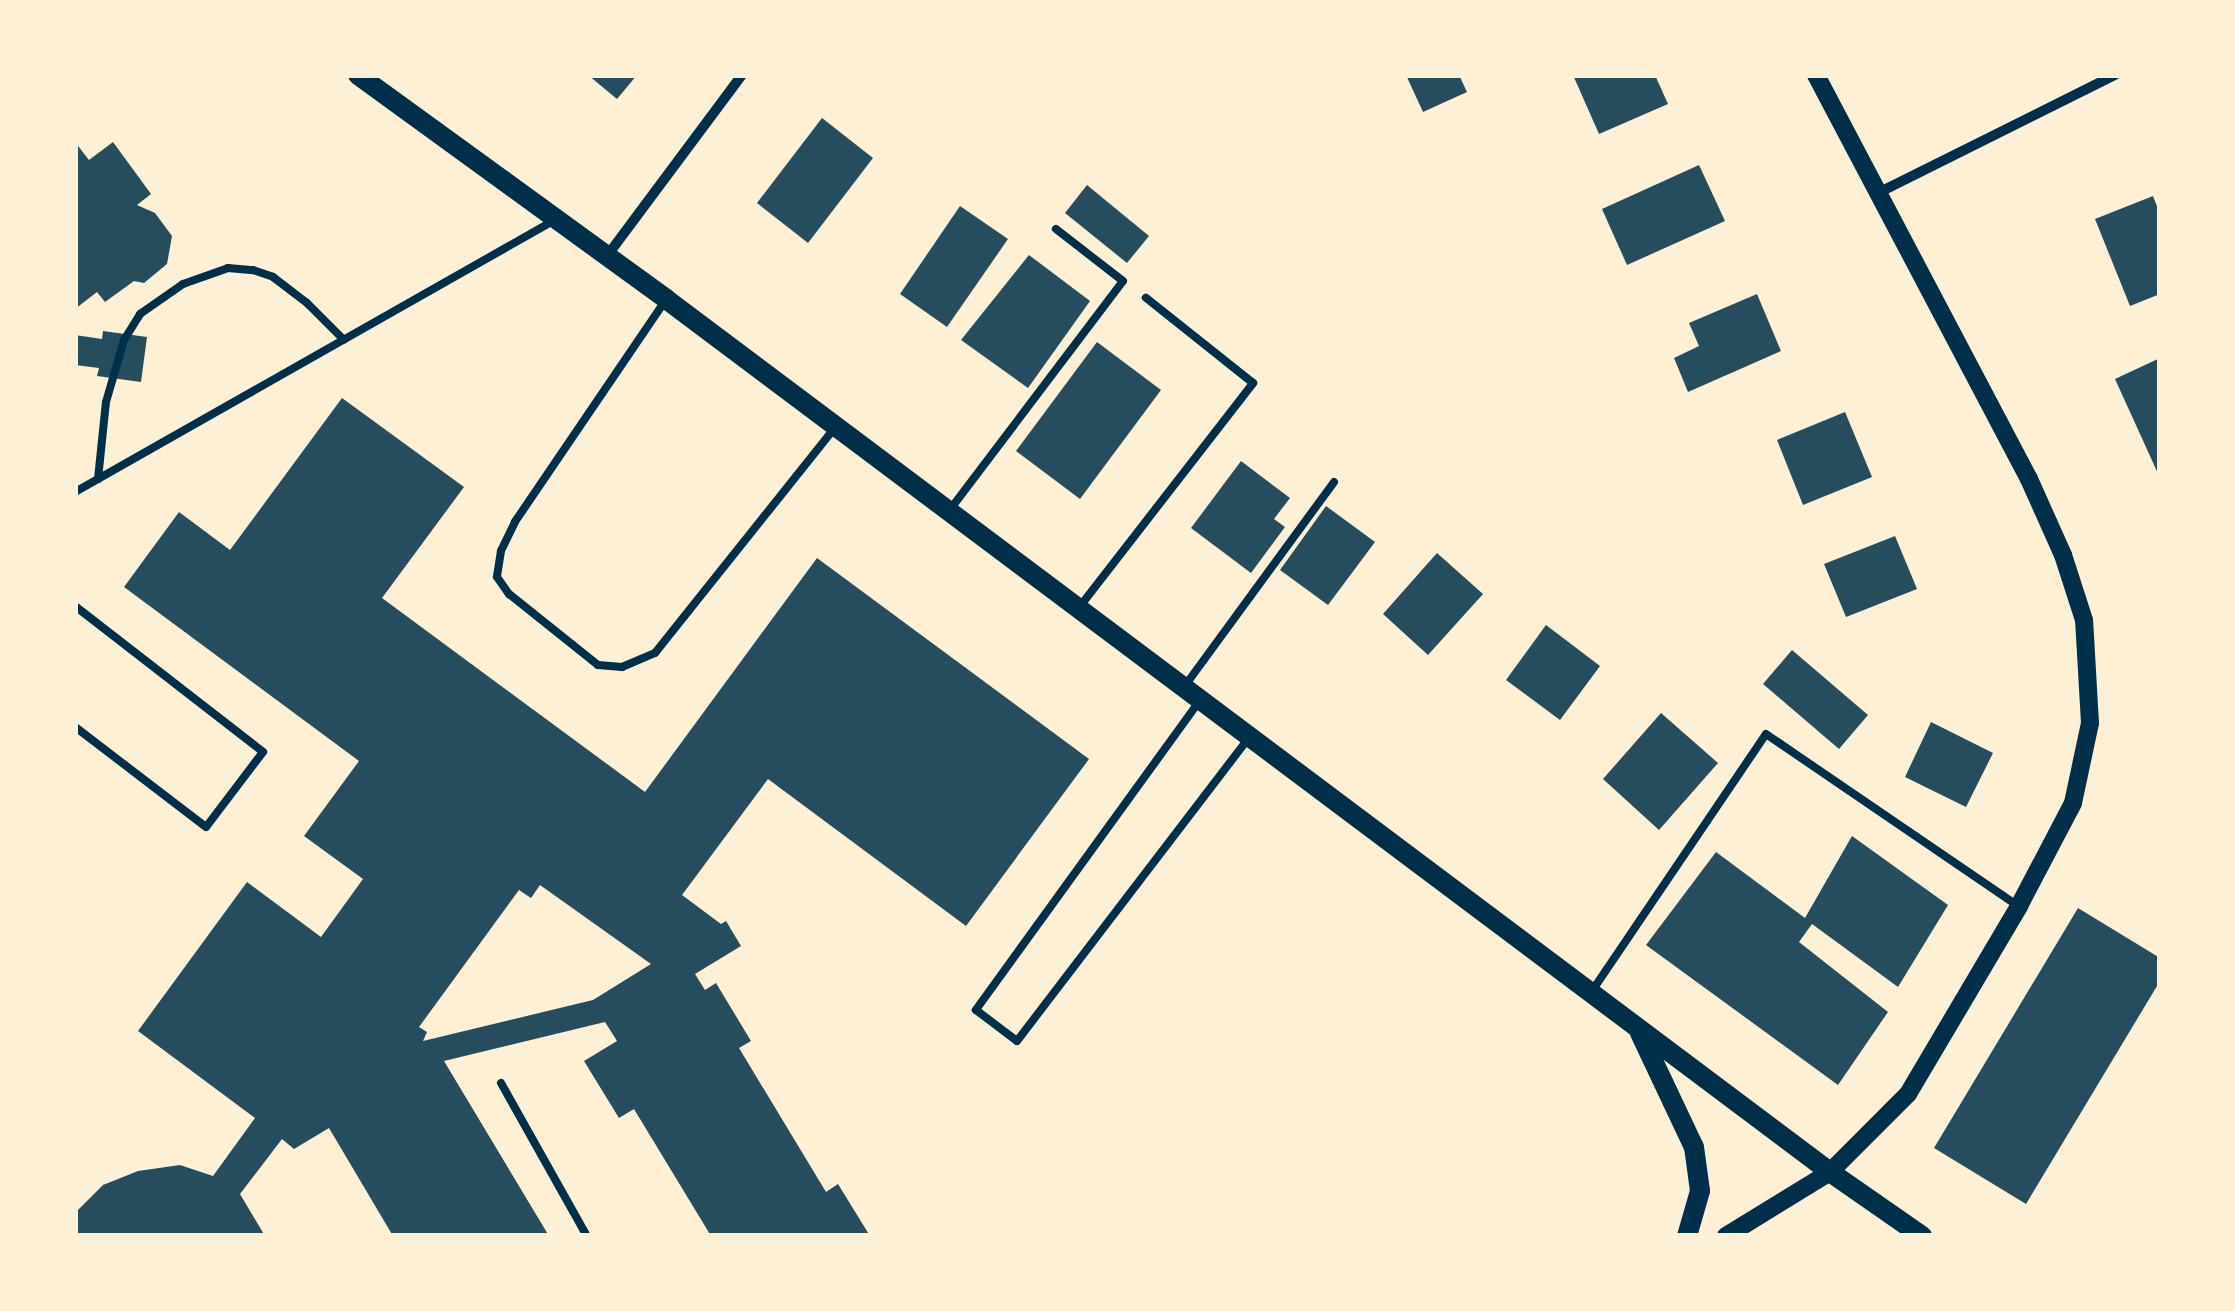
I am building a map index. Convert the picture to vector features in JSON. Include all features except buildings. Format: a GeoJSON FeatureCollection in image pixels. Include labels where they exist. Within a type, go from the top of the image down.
{"type":"FeatureCollection","features":[{"type":"Feature","properties":{"kind":"main road"},"geometry":{"type":"LineString","coordinates":[[358,75],[553,221],[666,299],[1830,1172],[1922,1236]]}},
{"type":"Feature","properties":{"kind":"main road"},"geometry":{"type":"LineString","coordinates":[[1637,1027],[1694,1146],[1700,1191],[1687,1236]]}},
{"type":"Feature","properties":{"kind":"street"},"geometry":{"type":"LineString","coordinates":[[607,257],[742,75]]}},
{"type":"Feature","properties":{"kind":"street"},"geometry":{"type":"LineString","coordinates":[[1726,1236],[1830,1172],[1908,1094],[2019,906],[2073,803],[2090,723],[2084,620],[2063,555],[2029,480],[1816,75]]}},
{"type":"Feature","properties":{"kind":"street"},"geometry":{"type":"LineString","coordinates":[[1878,193],[2115,75]]}},
{"type":"Feature","properties":{"kind":"lane"},"geometry":{"type":"LineString","coordinates":[[75,492],[553,221]]}},
{"type":"Feature","properties":{"kind":"lane"},"geometry":{"type":"LineString","coordinates":[[949,511],[1123,281],[1056,229]]}},
{"type":"Feature","properties":{"kind":"lane"},"geometry":{"type":"LineString","coordinates":[[98,479],[106,402],[124,340],[140,314],[183,284],[228,268],[253,270],[273,277],[307,303],[344,340]]}},
{"type":"Feature","properties":{"kind":"lane"},"geometry":{"type":"LineString","coordinates":[[1078,608],[1253,383],[1146,298]]}},
{"type":"Feature","properties":{"kind":"lane"},"geometry":{"type":"LineString","coordinates":[[666,299],[515,522],[501,552],[497,576],[508,594],[598,665],[622,667],[655,652],[836,426]]}},
{"type":"Feature","properties":{"kind":"lane"},"geometry":{"type":"LineString","coordinates":[[1250,736],[1018,1042],[976,1010],[1334,482]]}},
{"type":"Feature","properties":{"kind":"lane"},"geometry":{"type":"LineString","coordinates":[[75,606],[263,752],[206,827],[75,727]]}},
{"type":"Feature","properties":{"kind":"lane"},"geometry":{"type":"LineString","coordinates":[[1592,991],[1766,734],[2019,906]]}},
{"type":"Feature","properties":{"kind":"lane"},"geometry":{"type":"LineString","coordinates":[[501,1083],[587,1236]]}}]}
